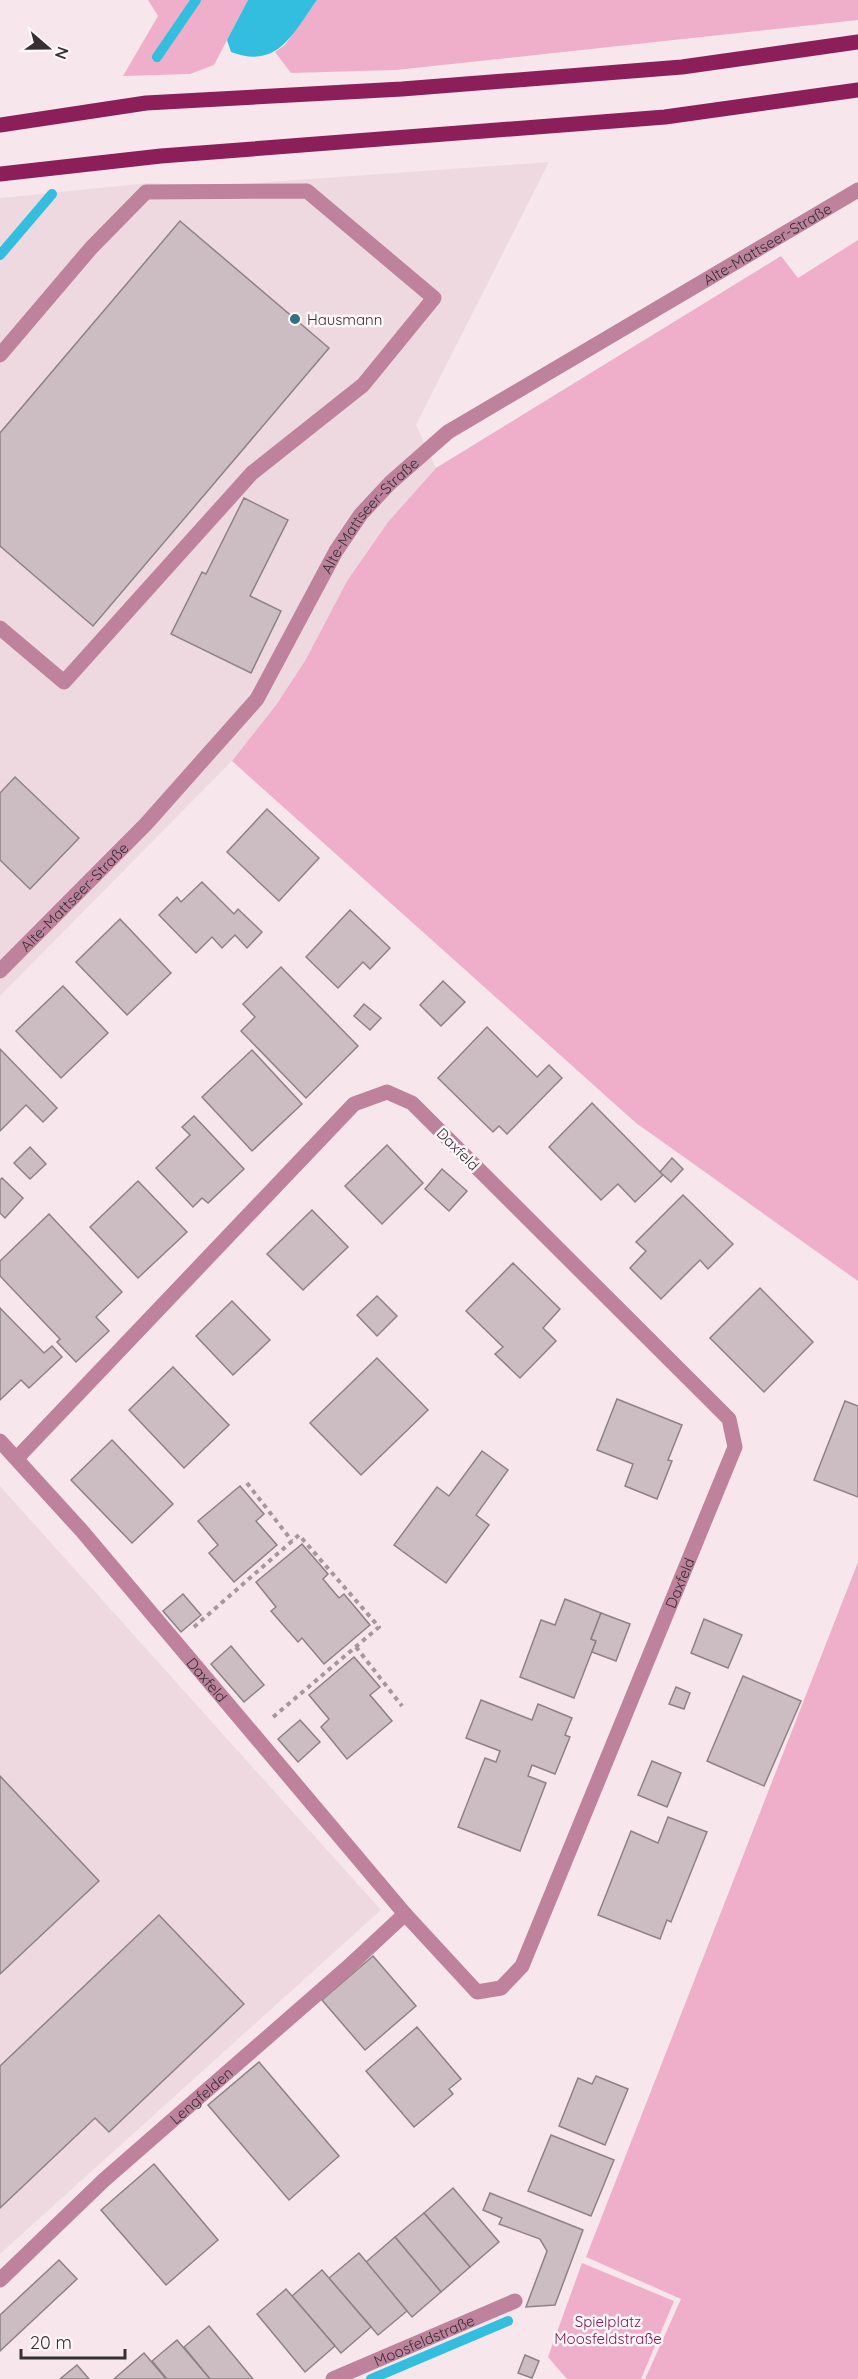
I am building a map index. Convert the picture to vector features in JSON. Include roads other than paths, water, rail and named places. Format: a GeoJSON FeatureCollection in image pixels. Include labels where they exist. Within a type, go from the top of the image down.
{"type":"FeatureCollection","features":[{"type":"Feature","properties":{"kind":"main road"},"geometry":{"type":"LineString","coordinates":[[0,125],[146,103],[402,89],[682,67],[858,42]]}},
{"type":"Feature","properties":{"kind":"main road"},"geometry":{"type":"LineString","coordinates":[[0,174],[161,156],[665,117],[858,90]]}},
{"type":"Feature","properties":{"kind":"street","name":"Alte-Mattseer-Straße"},"geometry":{"type":"LineString","coordinates":[[0,971],[146,825],[257,699],[336,551],[361,514],[390,483],[448,432],[858,190]]}},
{"type":"Feature","properties":{"kind":"street"},"geometry":{"type":"LineString","coordinates":[[0,355],[91,248],[146,192],[307,191],[434,298],[363,385],[252,473],[64,682],[0,628]]}},
{"type":"Feature","properties":{"kind":"street","name":"Daxfeld"},"geometry":{"type":"LineString","coordinates":[[0,1442],[176,1643],[405,1914],[477,1992],[501,1988],[522,1966],[735,1447],[729,1419],[412,1103],[387,1092],[354,1104],[16,1458]]}},
{"type":"Feature","properties":{"kind":"street","name":"Lengfelden"},"geometry":{"type":"LineString","coordinates":[[0,2280],[104,2180],[348,1967],[405,1914]]}},
{"type":"Feature","properties":{"kind":"street","name":"Moosfeldstraße"},"geometry":{"type":"LineString","coordinates":[[333,2379],[514,2301]]}},
{"type":"Feature","properties":{"kind":"water"},"geometry":{"type":"Polygon","coordinates":[[[248,0],[317,0],[283,45],[261,56],[247,56],[231,52],[227,40],[248,0]]]}},
{"type":"Feature","properties":{"kind":"waterway"},"geometry":{"type":"LineString","coordinates":[[157,57],[196,0]]}},
{"type":"Feature","properties":{"kind":"waterway"},"geometry":{"type":"LineString","coordinates":[[0,255],[52,194]]}},
{"type":"Feature","properties":{"kind":"waterway"},"geometry":{"type":"LineString","coordinates":[[371,2379],[508,2321]]}},
{"type":"Feature","properties":{"kind":"place","name":"Hausmann"},"geometry":{"type":"Point","coordinates":[295,319]}},
{"type":"Feature","properties":{"kind":"park label","name":"Spielplatz Moosfeldstraße"},"geometry":{"type":"Point","coordinates":[608,2330]}}]}
